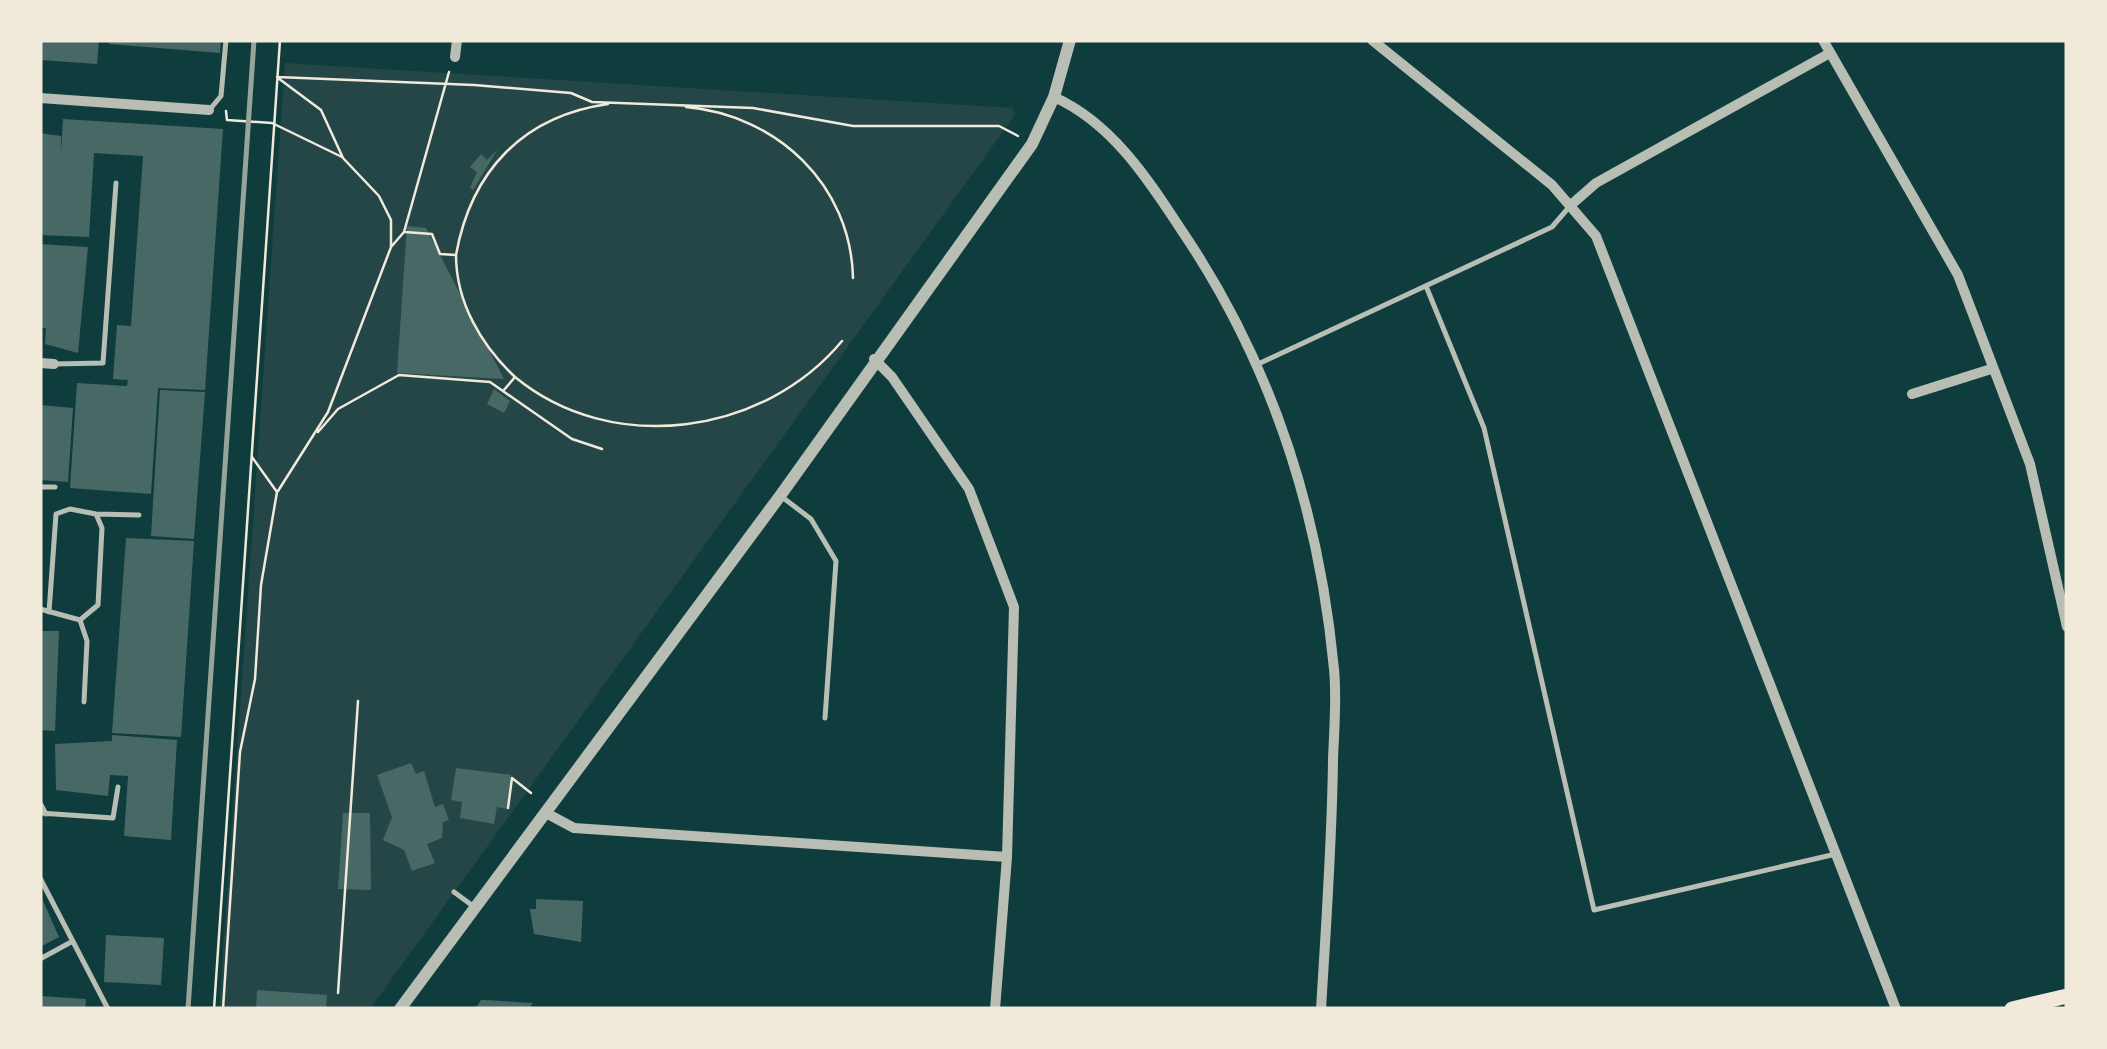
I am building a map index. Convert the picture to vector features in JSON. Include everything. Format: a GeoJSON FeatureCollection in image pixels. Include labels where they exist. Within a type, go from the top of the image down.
{"type":"FeatureCollection","features":[{"type":"Feature","properties":{"kind":"main road"},"geometry":{"type":"LineString","coordinates":[[2012,1009],[2067,996]]}},
{"type":"Feature","properties":{"kind":"street"},"geometry":{"type":"LineString","coordinates":[[456,40],[456,56]]}},
{"type":"Feature","properties":{"kind":"street"},"geometry":{"type":"LineString","coordinates":[[400,1009],[780,496],[874,359],[1032,144],[1054,97],[1070,40]]}},
{"type":"Feature","properties":{"kind":"street"},"geometry":{"type":"LineString","coordinates":[[1372,40],[1572,204],[1596,236],[1896,1009]]}},
{"type":"Feature","properties":{"kind":"street"},"geometry":{"type":"LineString","coordinates":[[1823,40],[1958,275],[2030,464],[2067,628]]}},
{"type":"Feature","properties":{"kind":"street"},"geometry":{"type":"LineString","coordinates":[[1572,204],[1596,183],[1830,53]]}},
{"type":"Feature","properties":{"kind":"street"},"geometry":{"type":"LineString","coordinates":[[1054,97],[1096,122],[1149,182],[1214,279],[1274,403],[1316,533],[1335,672],[1332,840],[1321,1009]]}},
{"type":"Feature","properties":{"kind":"street"},"geometry":{"type":"LineString","coordinates":[[40,98],[210,110]]}},
{"type":"Feature","properties":{"kind":"street"},"geometry":{"type":"LineString","coordinates":[[874,359],[892,376],[968,489],[1014,606],[1006,856],[995,1009]]}},
{"type":"Feature","properties":{"kind":"street"},"geometry":{"type":"LineString","coordinates":[[40,363],[54,364]]}},
{"type":"Feature","properties":{"kind":"street"},"geometry":{"type":"LineString","coordinates":[[1912,394],[1991,368]]}},
{"type":"Feature","properties":{"kind":"street"},"geometry":{"type":"LineString","coordinates":[[546,813],[574,828],[1006,856]]}},
{"type":"Feature","properties":{"kind":"lane"},"geometry":{"type":"LineString","coordinates":[[210,110],[221,96],[226,40]]}},
{"type":"Feature","properties":{"kind":"lane"},"geometry":{"type":"LineString","coordinates":[[54,364],[103,363],[116,183]]}},
{"type":"Feature","properties":{"kind":"lane"},"geometry":{"type":"LineString","coordinates":[[1256,365],[1552,228],[1572,204]]}},
{"type":"Feature","properties":{"kind":"lane"},"geometry":{"type":"LineString","coordinates":[[1426,286],[1484,428],[1594,910],[1836,854]]}},
{"type":"Feature","properties":{"kind":"lane"},"geometry":{"type":"LineString","coordinates":[[40,486],[54,488]]}},
{"type":"Feature","properties":{"kind":"lane"},"geometry":{"type":"LineString","coordinates":[[780,496],[811,519],[836,561],[824,718]]}},
{"type":"Feature","properties":{"kind":"lane"},"geometry":{"type":"LineString","coordinates":[[49,612],[56,514],[70,509],[139,515]]}},
{"type":"Feature","properties":{"kind":"lane"},"geometry":{"type":"LineString","coordinates":[[80,620],[98,605],[102,528],[96,514]]}},
{"type":"Feature","properties":{"kind":"lane"},"geometry":{"type":"LineString","coordinates":[[40,609],[80,620]]}},
{"type":"Feature","properties":{"kind":"lane"},"geometry":{"type":"LineString","coordinates":[[80,620],[87,641],[84,702]]}},
{"type":"Feature","properties":{"kind":"lane"},"geometry":{"type":"LineString","coordinates":[[40,803],[43,814],[113,818],[118,787]]}},
{"type":"Feature","properties":{"kind":"lane"},"geometry":{"type":"LineString","coordinates":[[40,878],[108,1009]]}},
{"type":"Feature","properties":{"kind":"lane"},"geometry":{"type":"LineString","coordinates":[[454,892],[476,907]]}},
{"type":"Feature","properties":{"kind":"lane"},"geometry":{"type":"LineString","coordinates":[[40,959],[73,940]]}},
{"type":"Feature","properties":{"kind":"path"},"geometry":{"type":"LineString","coordinates":[[214,1009],[280,40]]}},
{"type":"Feature","properties":{"kind":"path"},"geometry":{"type":"LineString","coordinates":[[223,1009],[240,752],[252,696],[260,585],[277,492],[309,444],[342,381],[391,246],[404,232],[443,84],[456,56]]}},
{"type":"Feature","properties":{"kind":"path"},"geometry":{"type":"LineString","coordinates":[[277,77],[571,94],[592,102],[754,108],[853,126],[999,126],[1032,144]]}},
{"type":"Feature","properties":{"kind":"path"},"geometry":{"type":"LineString","coordinates":[[277,77],[322,110],[343,158],[386,209],[391,246]]}},
{"type":"Feature","properties":{"kind":"path"},"geometry":{"type":"LineString","coordinates":[[221,96],[226,120],[272,123],[343,158]]}},
{"type":"Feature","properties":{"kind":"path"},"geometry":{"type":"LineString","coordinates":[[623,104],[564,114],[506,148],[473,196],[456,255],[458,284],[470,316],[498,361],[549,400],[594,416],[650,424],[702,424],[776,399],[802,384],[842,342]]}},
{"type":"Feature","properties":{"kind":"path"},"geometry":{"type":"LineString","coordinates":[[647,104],[733,117],[766,131],[797,153],[832,198],[850,246],[852,278]]}},
{"type":"Feature","properties":{"kind":"path"},"geometry":{"type":"LineString","coordinates":[[404,232],[432,234],[440,254],[456,255]]}},
{"type":"Feature","properties":{"kind":"path"},"geometry":{"type":"LineString","coordinates":[[309,444],[338,410],[399,375],[490,382],[572,439],[602,448]]}},
{"type":"Feature","properties":{"kind":"path"},"geometry":{"type":"LineString","coordinates":[[503,391],[515,377]]}},
{"type":"Feature","properties":{"kind":"path"},"geometry":{"type":"LineString","coordinates":[[251,455],[277,492]]}},
{"type":"Feature","properties":{"kind":"path"},"geometry":{"type":"LineString","coordinates":[[338,993],[358,701]]}},
{"type":"Feature","properties":{"kind":"path"},"geometry":{"type":"LineString","coordinates":[[508,808],[512,778],[531,792]]}},
{"type":"Feature","properties":{"kind":"shaded area"},"geometry":{"type":"Polygon","coordinates":[[[285,63],[1012,108],[1015,115],[370,1009],[219,1009],[285,63]]]}},
{"type":"Feature","properties":{"kind":"building"},"geometry":{"type":"Polygon","coordinates":[[[40,40],[99,40],[97,64],[40,60],[40,40]]]}},
{"type":"Feature","properties":{"kind":"building"},"geometry":{"type":"Polygon","coordinates":[[[109,40],[221,40],[220,53],[109,44],[109,40]]]}},
{"type":"Feature","properties":{"kind":"building"},"geometry":{"type":"Polygon","coordinates":[[[63,119],[223,129],[205,390],[158,388],[151,494],[70,488],[77,383],[127,386],[128,380],[113,379],[117,325],[131,326],[143,156],[94,153],[89,237],[40,235],[40,133],[61,136],[61,152],[63,119]]]}},
{"type":"Feature","properties":{"kind":"building"},"geometry":{"type":"Polygon","coordinates":[[[498,149],[473,190],[470,188],[477,172],[470,167],[481,154],[487,160],[498,149]]]}},
{"type":"Feature","properties":{"kind":"building"},"geometry":{"type":"Polygon","coordinates":[[[407,226],[426,228],[504,379],[397,373],[407,226]]]}},
{"type":"Feature","properties":{"kind":"building"},"geometry":{"type":"Polygon","coordinates":[[[40,244],[88,247],[78,353],[45,344],[46,328],[40,328],[40,244]]]}},
{"type":"Feature","properties":{"kind":"building"},"geometry":{"type":"Polygon","coordinates":[[[494,389],[510,401],[504,413],[487,404],[494,389]]]}},
{"type":"Feature","properties":{"kind":"building"},"geometry":{"type":"Polygon","coordinates":[[[160,390],[205,392],[194,539],[151,536],[160,390]]]}},
{"type":"Feature","properties":{"kind":"building"},"geometry":{"type":"Polygon","coordinates":[[[40,405],[73,408],[68,482],[40,480],[40,405]]]}},
{"type":"Feature","properties":{"kind":"building"},"geometry":{"type":"Polygon","coordinates":[[[126,538],[194,541],[181,737],[112,733],[126,538]]]}},
{"type":"Feature","properties":{"kind":"building"},"geometry":{"type":"Polygon","coordinates":[[[40,631],[59,631],[55,731],[40,730],[40,631]]]}},
{"type":"Feature","properties":{"kind":"building"},"geometry":{"type":"Polygon","coordinates":[[[112,735],[177,740],[171,840],[124,836],[128,776],[110,775],[108,796],[56,790],[55,744],[112,741],[112,735]]]}},
{"type":"Feature","properties":{"kind":"building"},"geometry":{"type":"Polygon","coordinates":[[[411,763],[416,774],[424,771],[435,807],[443,804],[449,820],[443,822],[442,838],[427,844],[435,863],[412,871],[404,850],[383,840],[392,817],[377,775],[411,763]]]}},
{"type":"Feature","properties":{"kind":"building"},"geometry":{"type":"Polygon","coordinates":[[[456,768],[511,775],[507,809],[497,807],[494,824],[460,818],[462,802],[451,800],[456,768]]]}},
{"type":"Feature","properties":{"kind":"building"},"geometry":{"type":"Polygon","coordinates":[[[343,813],[370,813],[371,890],[338,889],[343,813]]]}},
{"type":"Feature","properties":{"kind":"building"},"geometry":{"type":"Polygon","coordinates":[[[40,894],[59,937],[40,947],[40,894]]]}},
{"type":"Feature","properties":{"kind":"building"},"geometry":{"type":"Polygon","coordinates":[[[536,899],[583,901],[581,942],[534,934],[530,909],[536,909],[536,899]]]}},
{"type":"Feature","properties":{"kind":"building"},"geometry":{"type":"Polygon","coordinates":[[[106,935],[164,938],[161,985],[104,982],[106,935]]]}},
{"type":"Feature","properties":{"kind":"building"},"geometry":{"type":"Polygon","coordinates":[[[257,990],[327,995],[326,1009],[256,1009],[257,990]]]}},
{"type":"Feature","properties":{"kind":"building"},"geometry":{"type":"Polygon","coordinates":[[[40,996],[86,999],[85,1009],[40,1009],[40,996]]]}},
{"type":"Feature","properties":{"kind":"building"},"geometry":{"type":"Polygon","coordinates":[[[481,1000],[533,1003],[528,1009],[475,1009],[481,1000]]]}},
{"type":"Feature","properties":{"kind":"railway"},"geometry":{"type":"LineString","coordinates":[[188,1009],[254,40]]}}]}
